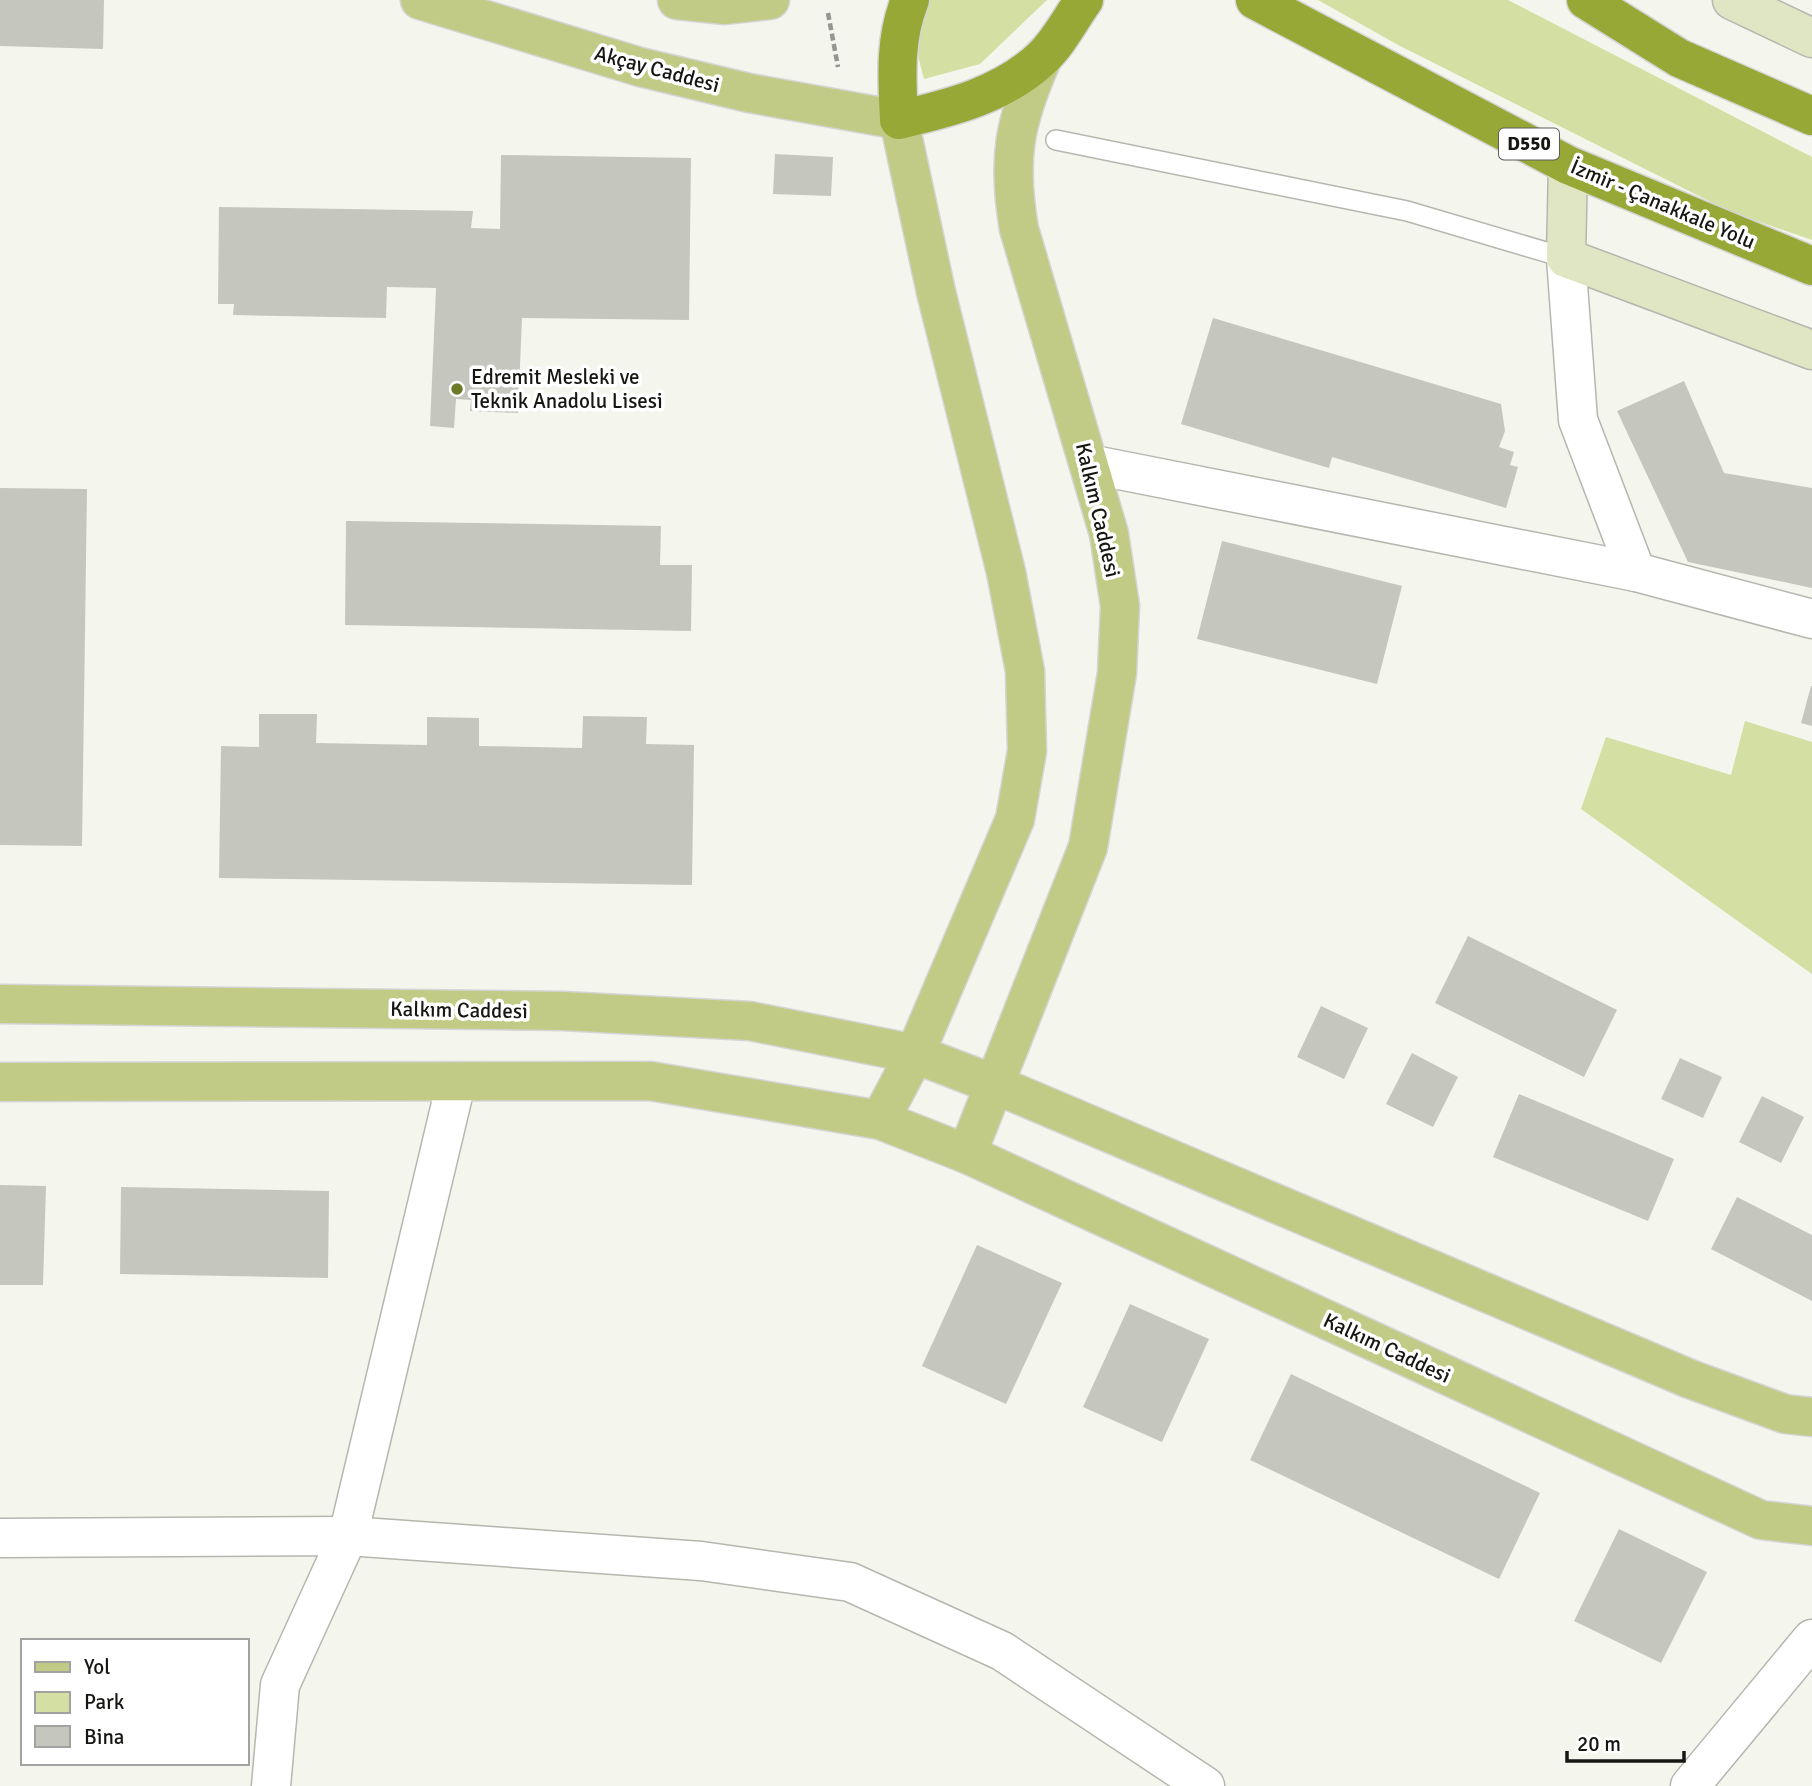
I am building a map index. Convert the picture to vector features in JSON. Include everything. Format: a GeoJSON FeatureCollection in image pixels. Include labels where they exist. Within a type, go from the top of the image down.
{"type":"FeatureCollection","features":[{"type":"Feature","properties":{"kind":"highway"},"geometry":{"type":"LineString","coordinates":[[910,0],[899,27],[896,72],[899,120],[950,108],[996,90],[1043,57],[1084,0]]}},
{"type":"Feature","properties":{"kind":"highway","name":"İzmir - Çanakkale Yolu"},"geometry":{"type":"LineString","coordinates":[[1255,0],[1569,165],[1812,266]]}},
{"type":"Feature","properties":{"kind":"highway"},"geometry":{"type":"LineString","coordinates":[[1586,0],[1679,58],[1812,116]]}},
{"type":"Feature","properties":{"kind":"main road","name":"Akçay Caddesi"},"geometry":{"type":"LineString","coordinates":[[420,0],[640,67],[749,93],[899,120]]}},
{"type":"Feature","properties":{"kind":"main road"},"geometry":{"type":"LineString","coordinates":[[677,0],[724,5],[770,0]]}},
{"type":"Feature","properties":{"kind":"main road"},"geometry":{"type":"LineString","coordinates":[[1732,0],[1812,38]]}},
{"type":"Feature","properties":{"kind":"main road","name":"Kalkım Caddesi"},"geometry":{"type":"LineString","coordinates":[[967,1154],[1088,847],[1108,743],[1117,673],[1120,606],[1109,534],[1019,229],[1012,186],[1013,147],[1024,100],[1043,57]]}},
{"type":"Feature","properties":{"kind":"main road"},"geometry":{"type":"LineString","coordinates":[[880,1121],[915,1054],[1015,819],[1027,751],[1026,685],[1006,572],[936,292],[899,120]]}},
{"type":"Feature","properties":{"kind":"main road"},"geometry":{"type":"LineString","coordinates":[[1569,165],[1566,258],[1812,350]]}},
{"type":"Feature","properties":{"kind":"main road","name":"Kalkım Caddesi"},"geometry":{"type":"LineString","coordinates":[[0,1004],[564,1011],[750,1021],[915,1054],[996,1085],[1690,1379],[1785,1414],[1812,1417]]}},
{"type":"Feature","properties":{"kind":"main road","name":"Kalkım Caddesi"},"geometry":{"type":"LineString","coordinates":[[0,1082],[650,1081],[880,1121],[967,1154],[1761,1520],[1812,1526]]}},
{"type":"Feature","properties":{"kind":"street"},"geometry":{"type":"LineString","coordinates":[[1566,258],[1578,420],[1636,572]]}},
{"type":"Feature","properties":{"kind":"street"},"geometry":{"type":"LineString","coordinates":[[1089,464],[1636,572],[1812,619]]}},
{"type":"Feature","properties":{"kind":"street"},"geometry":{"type":"LineString","coordinates":[[271,1786],[280,1685],[348,1536],[456,1083]]}},
{"type":"Feature","properties":{"kind":"street"},"geometry":{"type":"LineString","coordinates":[[0,1538],[348,1536],[701,1561],[850,1581],[1002,1651],[1205,1786]]}},
{"type":"Feature","properties":{"kind":"street"},"geometry":{"type":"LineString","coordinates":[[1690,1786],[1812,1639]]}},
{"type":"Feature","properties":{"kind":"lane"},"geometry":{"type":"LineString","coordinates":[[1056,140],[1407,211],[1566,258]]}},
{"type":"Feature","properties":{"kind":"path"},"geometry":{"type":"LineString","coordinates":[[828,13],[838,66]]}},
{"type":"Feature","properties":{"kind":"green space"},"geometry":{"type":"Polygon","coordinates":[[[928,0],[1047,0],[980,64],[924,79],[916,48],[928,0]]]}},
{"type":"Feature","properties":{"kind":"green space"},"geometry":{"type":"Polygon","coordinates":[[[1318,0],[1508,0],[1812,157],[1812,240],[1731,212],[1400,46],[1318,0]]]}},
{"type":"Feature","properties":{"kind":"green space"},"geometry":{"type":"Polygon","coordinates":[[[1745,721],[1812,742],[1812,974],[1581,809],[1606,737],[1731,775],[1745,721]]]}},
{"type":"Feature","properties":{"kind":"building"},"geometry":{"type":"Polygon","coordinates":[[[0,0],[104,0],[103,49],[0,46],[0,0]]]}},
{"type":"Feature","properties":{"kind":"building"},"geometry":{"type":"Polygon","coordinates":[[[775,154],[833,157],[831,196],[773,194],[775,154]]]}},
{"type":"Feature","properties":{"kind":"building"},"geometry":{"type":"Polygon","coordinates":[[[501,155],[691,158],[689,320],[522,318],[518,413],[470,411],[471,400],[456,399],[454,428],[430,426],[436,288],[387,287],[386,318],[233,315],[234,304],[218,304],[219,207],[473,211],[471,228],[500,229],[501,155]]]}},
{"type":"Feature","properties":{"kind":"building"},"geometry":{"type":"Polygon","coordinates":[[[1213,318],[1501,404],[1505,431],[1499,447],[1514,452],[1510,465],[1518,467],[1506,508],[1332,457],[1329,468],[1181,424],[1213,318]]]}},
{"type":"Feature","properties":{"kind":"building"},"geometry":{"type":"Polygon","coordinates":[[[1684,381],[1724,473],[1812,488],[1812,588],[1688,562],[1617,411],[1684,381]]]}},
{"type":"Feature","properties":{"kind":"building"},"geometry":{"type":"Polygon","coordinates":[[[0,488],[87,489],[82,846],[0,845],[0,488]]]}},
{"type":"Feature","properties":{"kind":"building"},"geometry":{"type":"Polygon","coordinates":[[[346,521],[661,526],[660,565],[692,565],[691,631],[345,625],[346,521]]]}},
{"type":"Feature","properties":{"kind":"building"},"geometry":{"type":"Polygon","coordinates":[[[1222,541],[1402,586],[1377,684],[1197,639],[1222,541]]]}},
{"type":"Feature","properties":{"kind":"building"},"geometry":{"type":"Polygon","coordinates":[[[1812,686],[1812,726],[1801,723],[1812,686]]]}},
{"type":"Feature","properties":{"kind":"building"},"geometry":{"type":"Polygon","coordinates":[[[259,714],[317,714],[316,743],[427,745],[427,717],[479,718],[479,746],[582,748],[583,716],[647,717],[646,744],[694,745],[692,885],[219,878],[221,746],[259,747],[259,714]]]}},
{"type":"Feature","properties":{"kind":"building"},"geometry":{"type":"Polygon","coordinates":[[[1468,936],[1617,1010],[1584,1077],[1435,1003],[1468,936]]]}},
{"type":"Feature","properties":{"kind":"building"},"geometry":{"type":"Polygon","coordinates":[[[1321,1006],[1368,1028],[1344,1079],[1297,1057],[1321,1006]]]}},
{"type":"Feature","properties":{"kind":"building"},"geometry":{"type":"Polygon","coordinates":[[[1412,1053],[1458,1077],[1433,1127],[1386,1104],[1412,1053]]]}},
{"type":"Feature","properties":{"kind":"building"},"geometry":{"type":"Polygon","coordinates":[[[1680,1058],[1722,1077],[1703,1118],[1661,1099],[1680,1058]]]}},
{"type":"Feature","properties":{"kind":"building"},"geometry":{"type":"Polygon","coordinates":[[[1519,1094],[1674,1159],[1648,1221],[1493,1157],[1519,1094]]]}},
{"type":"Feature","properties":{"kind":"building"},"geometry":{"type":"Polygon","coordinates":[[[1762,1096],[1804,1117],[1781,1163],[1739,1142],[1762,1096]]]}},
{"type":"Feature","properties":{"kind":"building"},"geometry":{"type":"Polygon","coordinates":[[[0,1185],[46,1186],[43,1285],[0,1285],[0,1185]]]}},
{"type":"Feature","properties":{"kind":"building"},"geometry":{"type":"Polygon","coordinates":[[[121,1187],[329,1191],[328,1278],[120,1274],[121,1187]]]}},
{"type":"Feature","properties":{"kind":"building"},"geometry":{"type":"Polygon","coordinates":[[[1737,1197],[1812,1235],[1812,1301],[1711,1249],[1737,1197]]]}},
{"type":"Feature","properties":{"kind":"building"},"geometry":{"type":"Polygon","coordinates":[[[977,1245],[1062,1283],[1006,1404],[922,1366],[977,1245]]]}},
{"type":"Feature","properties":{"kind":"building"},"geometry":{"type":"Polygon","coordinates":[[[1130,1304],[1209,1339],[1162,1442],[1083,1407],[1130,1304]]]}},
{"type":"Feature","properties":{"kind":"building"},"geometry":{"type":"Polygon","coordinates":[[[1291,1374],[1540,1493],[1499,1579],[1250,1460],[1291,1374]]]}},
{"type":"Feature","properties":{"kind":"building"},"geometry":{"type":"Polygon","coordinates":[[[1619,1529],[1707,1572],[1661,1663],[1574,1621],[1619,1529]]]}},
{"type":"Feature","properties":{"kind":"place","name":"Edremit Mesleki ve Teknik Anadolu Lisesi"},"geometry":{"type":"Point","coordinates":[457,389]}}]}
